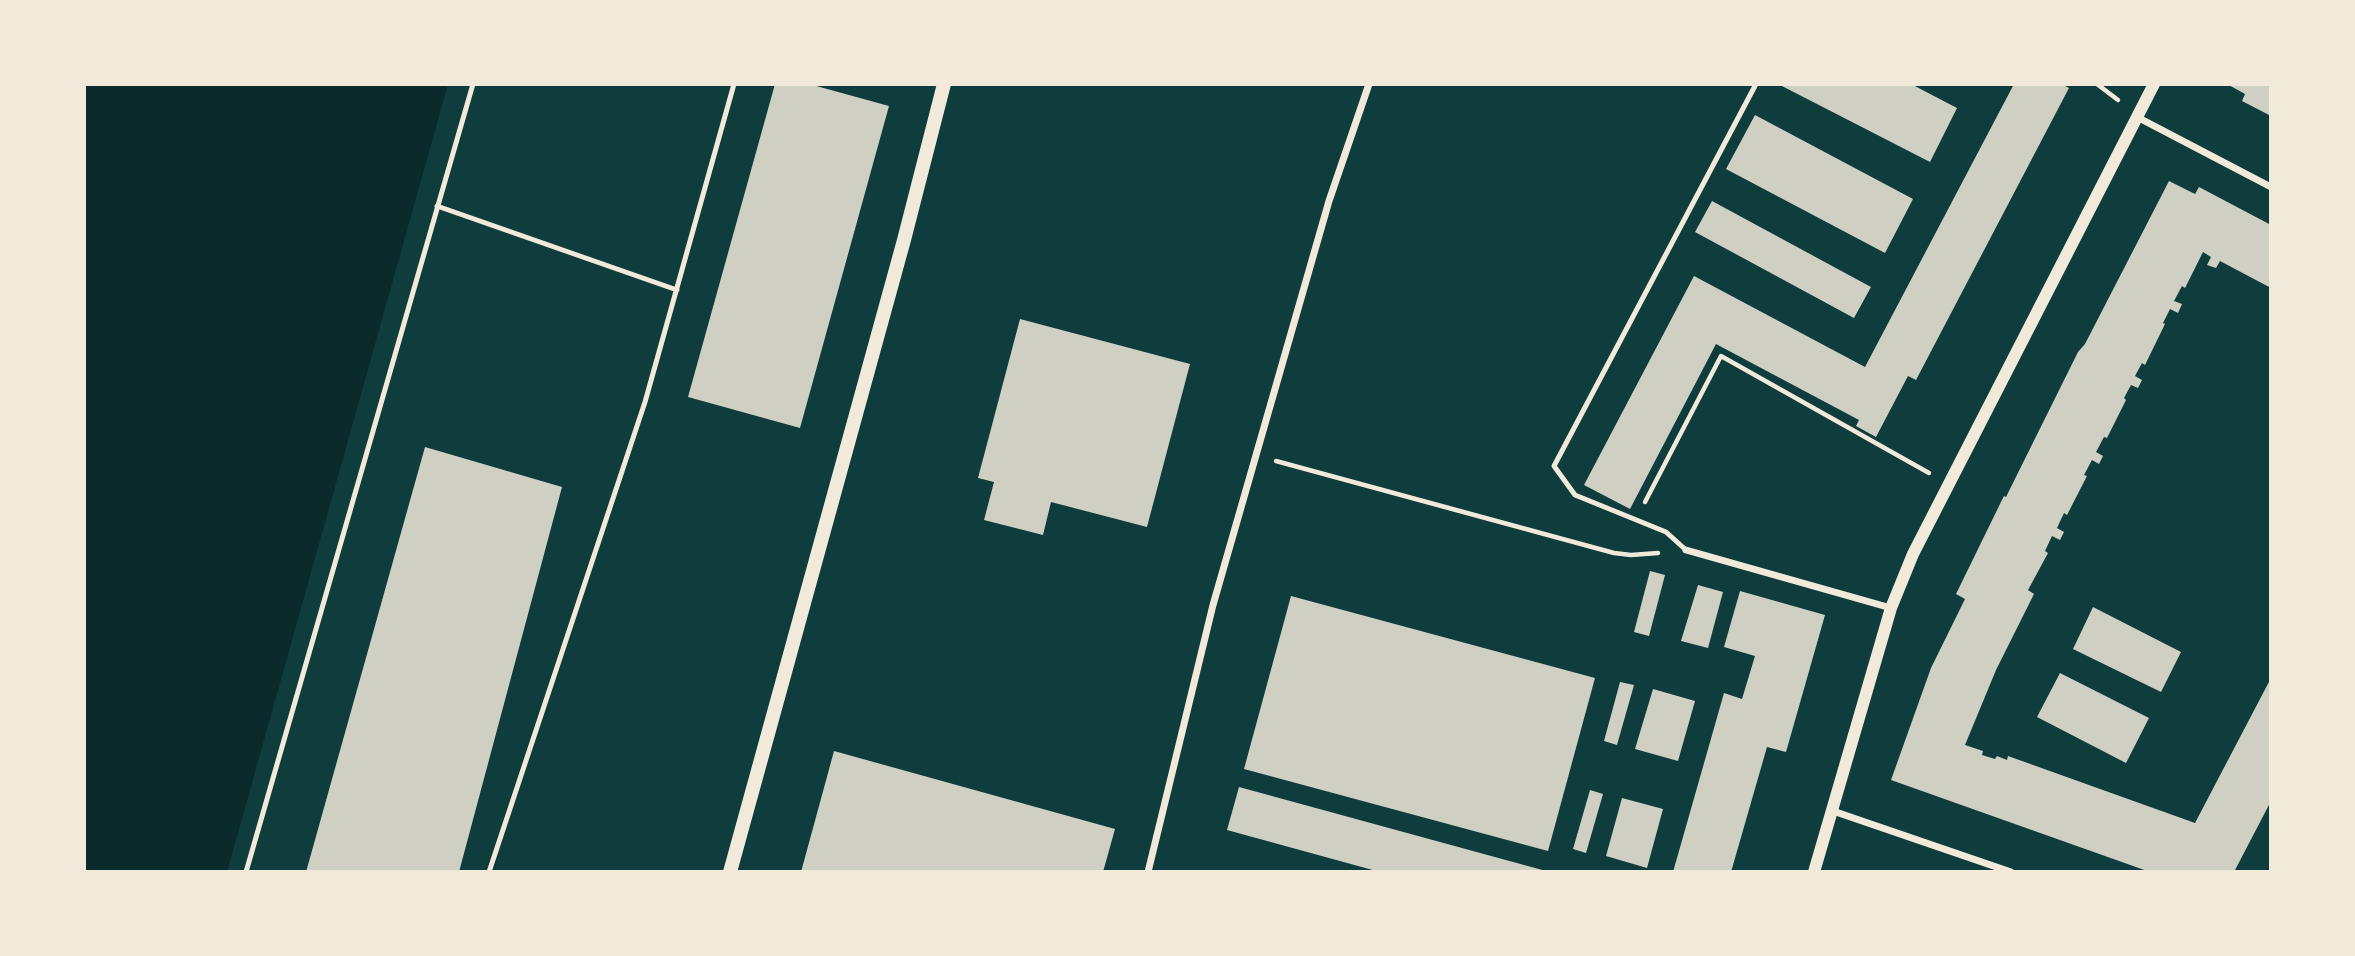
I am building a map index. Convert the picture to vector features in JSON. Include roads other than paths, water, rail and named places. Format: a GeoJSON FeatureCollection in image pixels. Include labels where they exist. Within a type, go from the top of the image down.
{"type":"FeatureCollection","features":[{"type":"Feature","properties":{"kind":"main road"},"geometry":{"type":"LineString","coordinates":[[730,872],[944,84]]}},
{"type":"Feature","properties":{"kind":"street"},"geometry":{"type":"LineString","coordinates":[[1148,872],[1213,605],[1325,214],[1369,84]]}},
{"type":"Feature","properties":{"kind":"street"},"geometry":{"type":"LineString","coordinates":[[1814,872],[1891,608],[1913,554],[2154,84]]}},
{"type":"Feature","properties":{"kind":"street"},"geometry":{"type":"LineString","coordinates":[[2137,117],[2271,187]]}},
{"type":"Feature","properties":{"kind":"street"},"geometry":{"type":"LineString","coordinates":[[1686,550],[1891,608]]}},
{"type":"Feature","properties":{"kind":"street"},"geometry":{"type":"LineString","coordinates":[[1830,810],[2011,872]]}},
{"type":"Feature","properties":{"kind":"lane"},"geometry":{"type":"LineString","coordinates":[[246,872],[472,84]]}},
{"type":"Feature","properties":{"kind":"lane"},"geometry":{"type":"LineString","coordinates":[[489,872],[645,402],[734,84]]}},
{"type":"Feature","properties":{"kind":"lane"},"geometry":{"type":"LineString","coordinates":[[1686,550],[1666,532],[1575,495],[1554,466],[1756,84]]}},
{"type":"Feature","properties":{"kind":"lane"},"geometry":{"type":"LineString","coordinates":[[437,206],[677,290]]}},
{"type":"Feature","properties":{"kind":"water"},"geometry":{"type":"Polygon","coordinates":[[[84,84],[448,84],[227,872],[84,872],[84,84]]]}}]}
